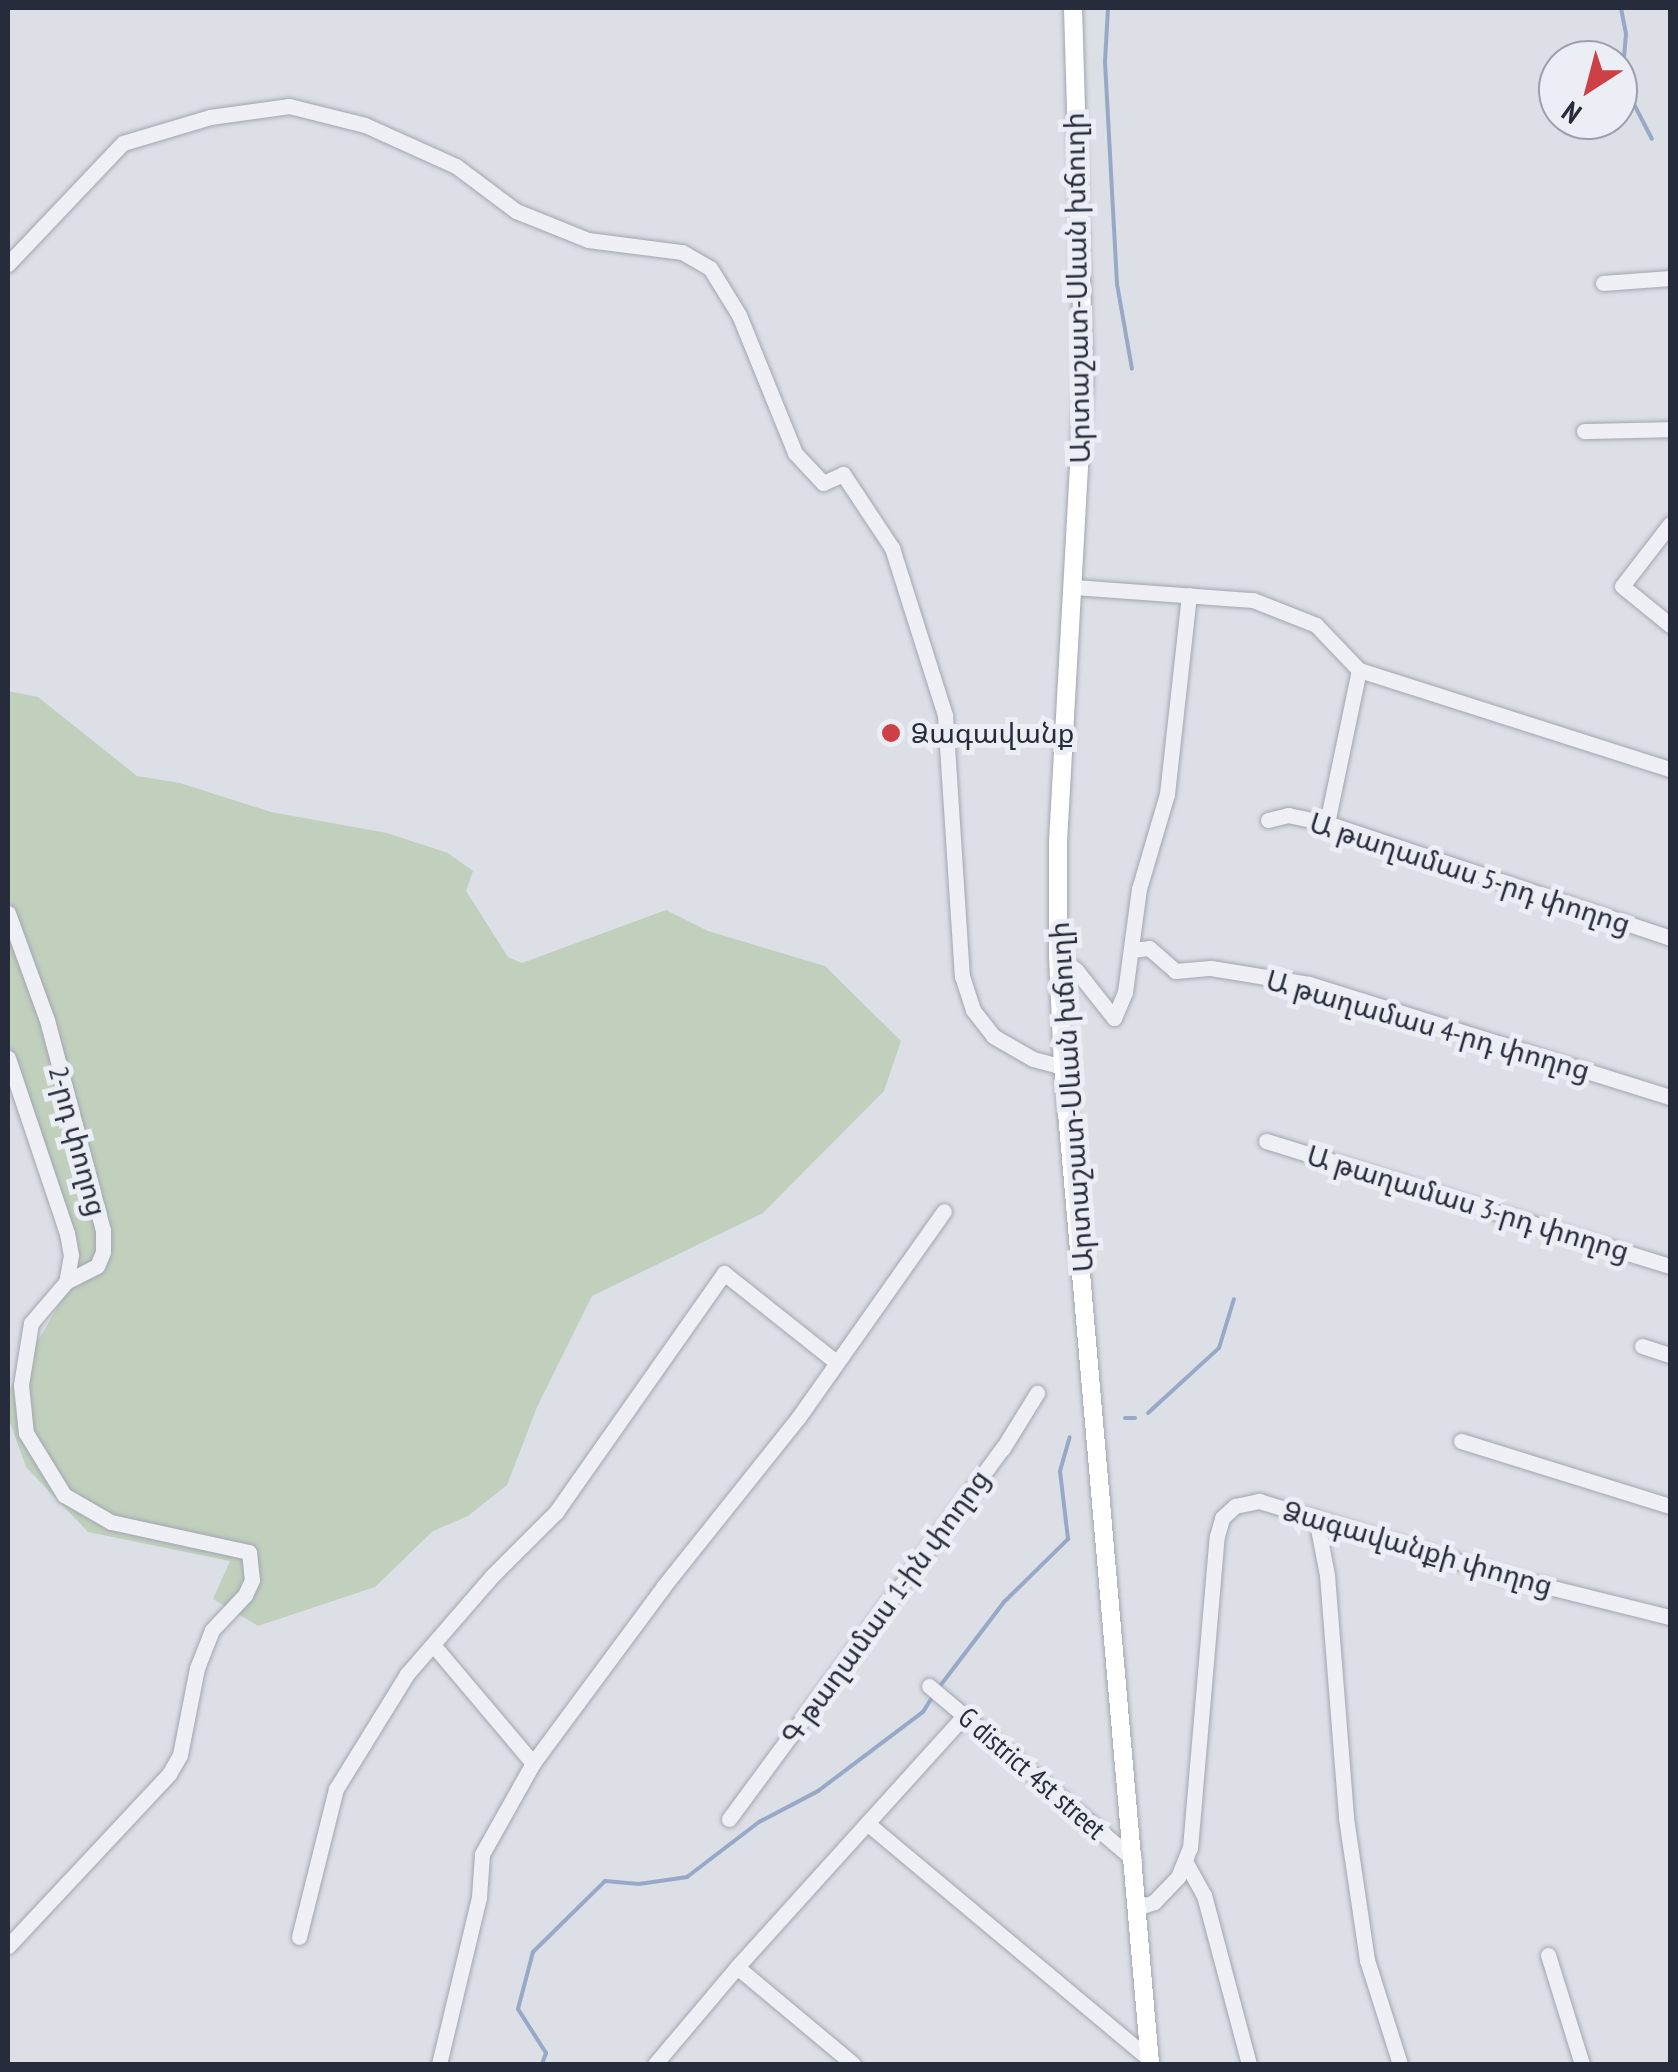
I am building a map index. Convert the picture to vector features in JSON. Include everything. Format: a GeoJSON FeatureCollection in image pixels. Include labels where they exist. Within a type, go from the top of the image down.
{"type":"FeatureCollection","features":[{"type":"Feature","properties":{"kind":"main road","name":"Արտաշատ-Սևան խճուղի"},"geometry":{"type":"LineString","coordinates":[[1072,8],[1084,377],[1058,843],[1058,956],[1063,1067],[1140,1908],[1150,2062]]}},
{"type":"Feature","properties":{"kind":"street"},"geometry":{"type":"LineString","coordinates":[[8,264],[123,142],[210,117],[290,106],[380,132],[456,166],[516,212],[588,240],[682,252],[710,268],[739,314],[795,453],[823,483],[843,474],[892,548],[944,715],[962,976],[973,1010],[993,1036],[1033,1059],[1063,1067]]}},
{"type":"Feature","properties":{"kind":"street"},"geometry":{"type":"LineString","coordinates":[[1604,283],[1670,278]]}},
{"type":"Feature","properties":{"kind":"street"},"geometry":{"type":"LineString","coordinates":[[1584,431],[1670,429]]}},
{"type":"Feature","properties":{"kind":"street"},"geometry":{"type":"LineString","coordinates":[[1670,524],[1622,586],[1670,626]]}},
{"type":"Feature","properties":{"kind":"street"},"geometry":{"type":"LineString","coordinates":[[1074,587],[1252,599],[1316,625],[1359,670],[1670,770]]}},
{"type":"Feature","properties":{"kind":"street"},"geometry":{"type":"LineString","coordinates":[[1058,956],[1076,970],[1114,1018],[1125,992],[1140,889],[1167,794],[1189,596]]}},
{"type":"Feature","properties":{"kind":"street"},"geometry":{"type":"LineString","coordinates":[[1326,823],[1359,670]]}},
{"type":"Feature","properties":{"kind":"street","name":"Ա թաղամաս 5-րդ փողոց"},"geometry":{"type":"LineString","coordinates":[[1268,820],[1288,814],[1326,823],[1670,938]]}},
{"type":"Feature","properties":{"kind":"street","name":"2-րդ փողոց"},"geometry":{"type":"LineString","coordinates":[[8,913],[47,1020],[103,1230],[103,1252],[96,1266],[66,1282],[31,1323],[21,1385],[26,1433],[64,1494],[111,1522],[249,1552],[252,1580],[245,1596],[212,1630],[197,1668],[180,1755],[169,1774],[8,1946]]}},
{"type":"Feature","properties":{"kind":"street","name":"Ա թաղամաս 4-րդ փողոց"},"geometry":{"type":"LineString","coordinates":[[1131,950],[1149,948],[1175,971],[1211,968],[1309,984],[1670,1098]]}},
{"type":"Feature","properties":{"kind":"street"},"geometry":{"type":"LineString","coordinates":[[8,1058],[68,1232],[72,1256],[66,1282]]}},
{"type":"Feature","properties":{"kind":"street","name":"Ա թաղամաս 3-րդ փողոց"},"geometry":{"type":"LineString","coordinates":[[1266,1141],[1670,1266]]}},
{"type":"Feature","properties":{"kind":"street"},"geometry":{"type":"LineString","coordinates":[[439,2064],[479,1897],[482,1854],[534,1763],[663,1587],[798,1418],[944,1211]]}},
{"type":"Feature","properties":{"kind":"street"},"geometry":{"type":"LineString","coordinates":[[299,1938],[336,1789],[407,1674],[492,1576],[556,1512],[724,1273],[836,1362]]}},
{"type":"Feature","properties":{"kind":"street"},"geometry":{"type":"LineString","coordinates":[[1642,1346],[1670,1355]]}},
{"type":"Feature","properties":{"kind":"street","name":"Գ թաղամաս 1-ին փողոց"},"geometry":{"type":"LineString","coordinates":[[729,1818],[1003,1448],[1037,1393]]}},
{"type":"Feature","properties":{"kind":"street"},"geometry":{"type":"LineString","coordinates":[[1461,1441],[1670,1506]]}},
{"type":"Feature","properties":{"kind":"street","name":"Ձագավանքի փողոց"},"geometry":{"type":"LineString","coordinates":[[1186,1863],[1222,1518],[1235,1506],[1260,1501],[1513,1578],[1670,1617]]}},
{"type":"Feature","properties":{"kind":"street"},"geometry":{"type":"LineString","coordinates":[[1316,1518],[1327,1575],[1346,1818],[1367,1960],[1400,2064]]}},
{"type":"Feature","properties":{"kind":"street"},"geometry":{"type":"LineString","coordinates":[[434,1646],[534,1763]]}},
{"type":"Feature","properties":{"kind":"street","name":"G district 4st street"},"geometry":{"type":"LineString","coordinates":[[930,1686],[1134,1860]]}},
{"type":"Feature","properties":{"kind":"street"},"geometry":{"type":"LineString","coordinates":[[655,2064],[737,1966],[965,1714]]}},
{"type":"Feature","properties":{"kind":"street"},"geometry":{"type":"LineString","coordinates":[[867,1823],[1150,2062]]}},
{"type":"Feature","properties":{"kind":"street"},"geometry":{"type":"LineString","coordinates":[[1140,1908],[1164,1893],[1186,1863],[1204,1895],[1248,2064]]}},
{"type":"Feature","properties":{"kind":"street"},"geometry":{"type":"LineString","coordinates":[[1548,1955],[1582,2064]]}},
{"type":"Feature","properties":{"kind":"street"},"geometry":{"type":"LineString","coordinates":[[737,1966],[853,2064]]}},
{"type":"Feature","properties":{"kind":"green space"},"geometry":{"type":"Polygon","coordinates":[[[8,691],[38,697],[137,776],[180,783],[271,812],[387,833],[448,853],[473,871],[466,891],[508,957],[522,963],[666,910],[708,931],[825,966],[901,1041],[884,1091],[763,1213],[592,1296],[537,1407],[507,1485],[468,1516],[433,1531],[375,1587],[258,1626],[213,1599],[230,1561],[88,1532],[26,1467],[8,1417],[8,1392],[73,1281],[78,1242],[8,1043],[8,691]]]}},
{"type":"Feature","properties":{"kind":"waterway"},"geometry":{"type":"LineString","coordinates":[[1108,8],[1105,62],[1117,284],[1132,369]]}},
{"type":"Feature","properties":{"kind":"waterway"},"geometry":{"type":"LineString","coordinates":[[1621,8],[1626,34],[1622,81],[1652,139]]}},
{"type":"Feature","properties":{"kind":"waterway"},"geometry":{"type":"LineString","coordinates":[[1148,1413],[1219,1348],[1234,1299]]}},
{"type":"Feature","properties":{"kind":"waterway"},"geometry":{"type":"LineString","coordinates":[[1125,1418],[1135,1418]]}},
{"type":"Feature","properties":{"kind":"waterway"},"geometry":{"type":"LineString","coordinates":[[940,1686],[1004,1602],[1068,1539],[1060,1471],[1070,1437]]}},
{"type":"Feature","properties":{"kind":"waterway"},"geometry":{"type":"LineString","coordinates":[[542,2064],[546,2053],[518,2009],[533,1952],[605,1881],[639,1884],[687,1877],[759,1822],[818,1791],[923,1712],[933,1696]]}},
{"type":"Feature","properties":{"kind":"place","name":"Ձագավանք"},"geometry":{"type":"Point","coordinates":[891,733]}}]}
